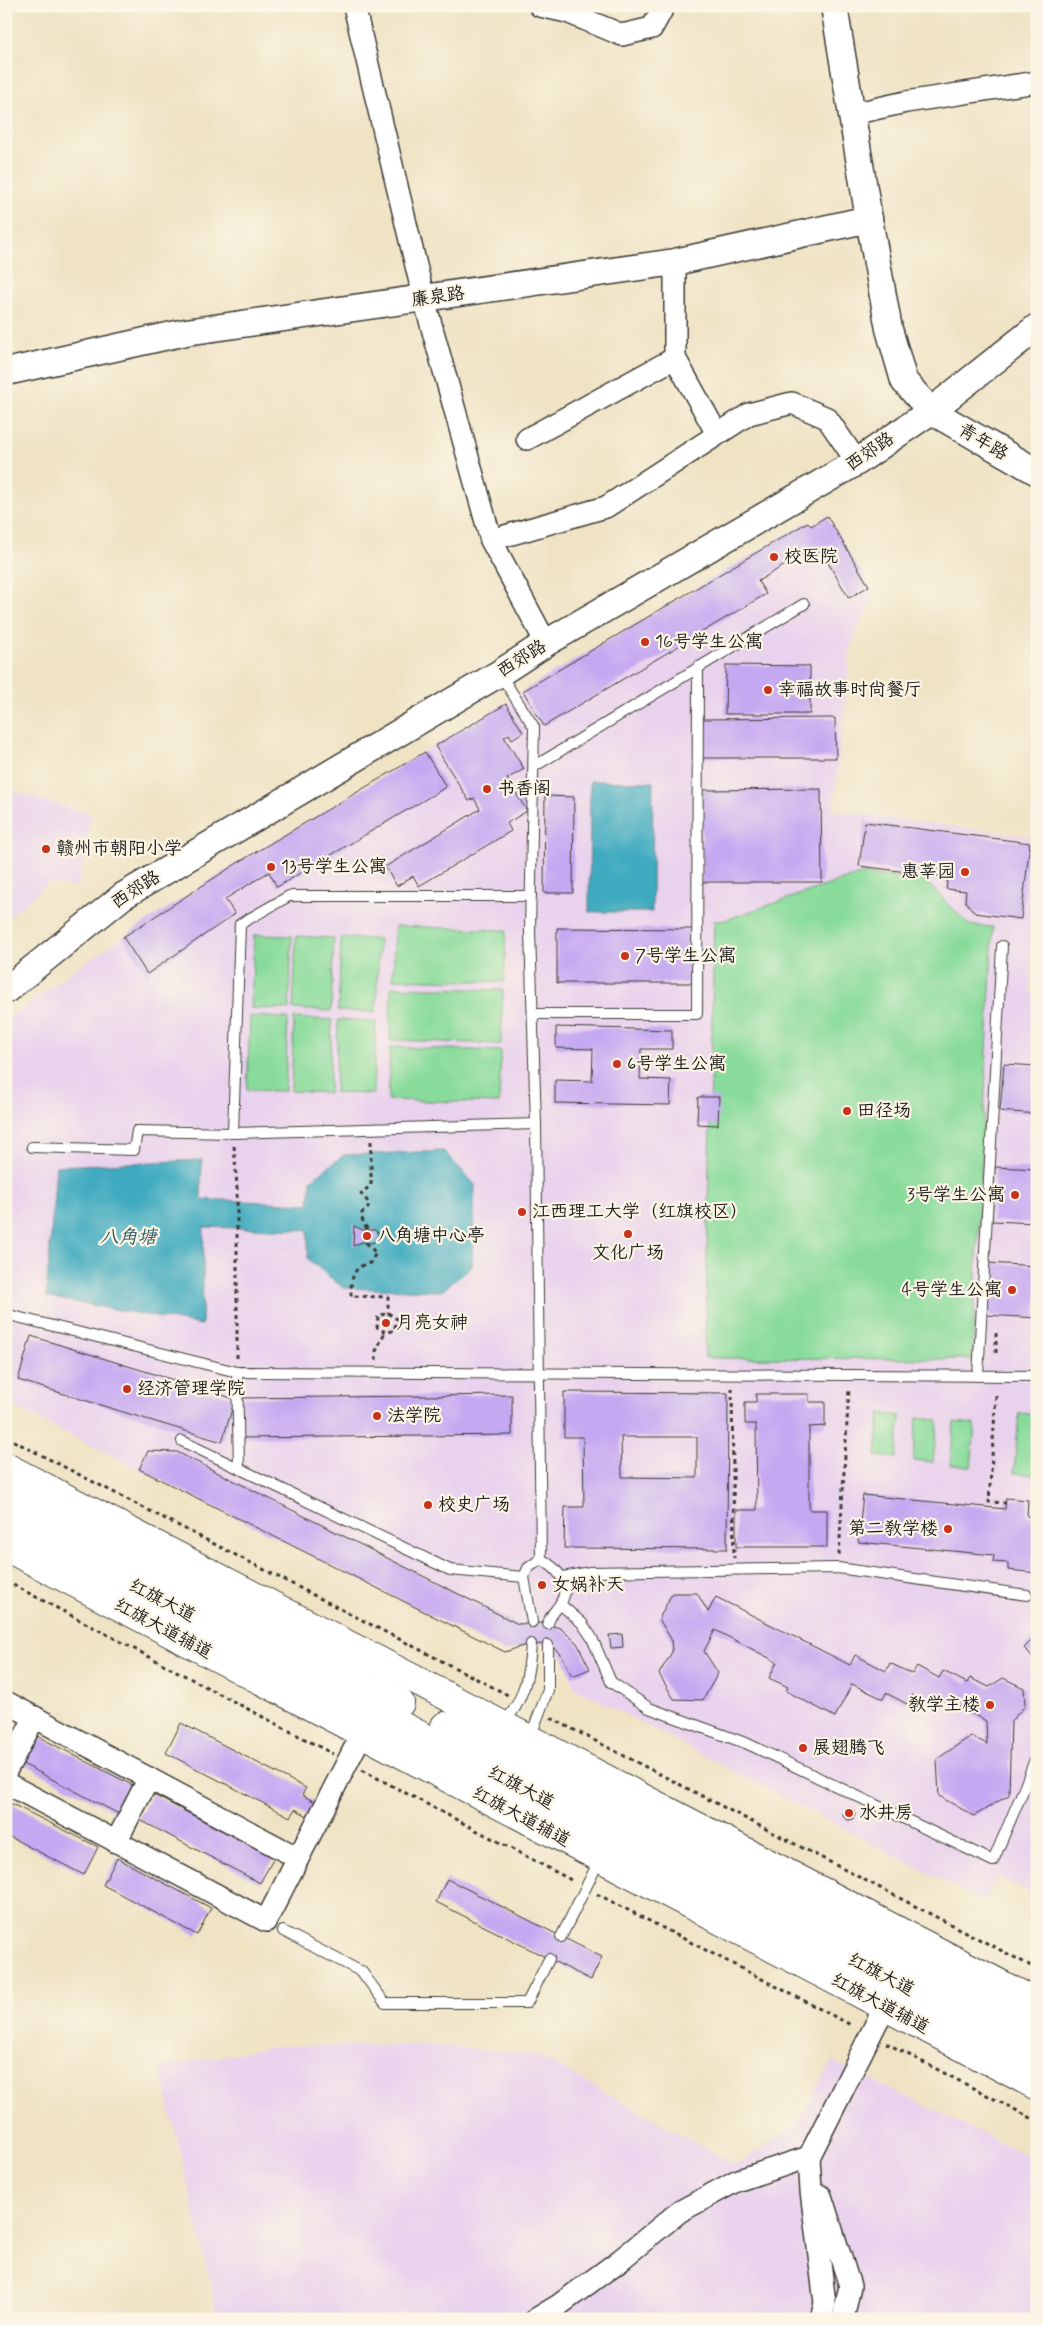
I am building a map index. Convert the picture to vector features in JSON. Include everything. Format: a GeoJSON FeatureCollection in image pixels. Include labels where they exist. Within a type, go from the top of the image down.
{"type":"FeatureCollection","features":[{"type":"Feature","properties":{"kind":"main road"},"geometry":{"type":"LineString","coordinates":[[6,1467],[492,1743]]}},
{"type":"Feature","properties":{"kind":"main road","name":"红旗大道"},"geometry":{"type":"LineString","coordinates":[[6,1496],[519,1757],[1037,2032]]}},
{"type":"Feature","properties":{"kind":"main road","name":"红旗大道"},"geometry":{"type":"LineString","coordinates":[[6,1520],[368,1722],[492,1743]]}},
{"type":"Feature","properties":{"kind":"main road","name":"红旗大道辅道"},"geometry":{"type":"LineString","coordinates":[[6,1547],[368,1722],[606,1847]]}},
{"type":"Feature","properties":{"kind":"main road"},"geometry":{"type":"LineString","coordinates":[[519,1757],[1037,2003]]}},
{"type":"Feature","properties":{"kind":"main road","name":"红旗大道"},"geometry":{"type":"LineString","coordinates":[[519,1757],[606,1847],[891,1995],[1037,2056]]}},
{"type":"Feature","properties":{"kind":"main road","name":"红旗大道辅道"},"geometry":{"type":"LineString","coordinates":[[891,1995],[1037,2086]]}},
{"type":"Feature","properties":{"kind":"street"},"geometry":{"type":"LineString","coordinates":[[354,6],[424,299],[491,540],[546,643]]}},
{"type":"Feature","properties":{"kind":"street"},"geometry":{"type":"LineString","coordinates":[[540,6],[567,12],[622,35],[652,28],[664,6]]}},
{"type":"Feature","properties":{"kind":"street","name":"青年路"},"geometry":{"type":"LineString","coordinates":[[834,6],[889,329],[904,380],[931,411],[1037,472]]}},
{"type":"Feature","properties":{"kind":"street"},"geometry":{"type":"LineString","coordinates":[[852,114],[906,102],[1037,82]]}},
{"type":"Feature","properties":{"kind":"street","name":"廉泉路"},"geometry":{"type":"LineString","coordinates":[[6,372],[186,332],[675,262],[869,219]]}},
{"type":"Feature","properties":{"kind":"street"},"geometry":{"type":"LineString","coordinates":[[675,262],[675,358],[717,434]]}},
{"type":"Feature","properties":{"kind":"street","name":"西郊路"},"geometry":{"type":"LineString","coordinates":[[6,990],[123,896],[500,673],[546,643],[857,462],[931,411],[1037,327]]}},
{"type":"Feature","properties":{"kind":"street"},"geometry":{"type":"LineString","coordinates":[[527,439],[675,358]]}},
{"type":"Feature","properties":{"kind":"street"},"geometry":{"type":"LineString","coordinates":[[491,540],[606,507],[749,414],[792,403],[827,418],[857,462]]}},
{"type":"Feature","properties":{"kind":"street"},"geometry":{"type":"LineString","coordinates":[[6,1702],[298,1858]]}},
{"type":"Feature","properties":{"kind":"street"},"geometry":{"type":"LineString","coordinates":[[6,1772],[34,1717]]}},
{"type":"Feature","properties":{"kind":"street"},"geometry":{"type":"LineString","coordinates":[[6,1784],[266,1921],[368,1722]]}},
{"type":"Feature","properties":{"kind":"street"},"geometry":{"type":"LineString","coordinates":[[116,1842],[149,1778]]}},
{"type":"Feature","properties":{"kind":"street"},"geometry":{"type":"LineString","coordinates":[[821,2319],[825,2303],[811,2191],[809,2157],[891,1995]]}},
{"type":"Feature","properties":{"kind":"street"},"geometry":{"type":"LineString","coordinates":[[536,2319],[559,2305],[619,2261],[679,2212],[736,2182],[809,2157]]}},
{"type":"Feature","properties":{"kind":"street"},"geometry":{"type":"LineString","coordinates":[[809,2157],[850,2286],[843,2319]]}},
{"type":"Feature","properties":{"kind":"lane"},"geometry":{"type":"LineString","coordinates":[[535,766],[804,604]]}},
{"type":"Feature","properties":{"kind":"lane"},"geometry":{"type":"LineString","coordinates":[[533,1014],[697,1014],[698,667]]}},
{"type":"Feature","properties":{"kind":"lane"},"geometry":{"type":"LineString","coordinates":[[500,673],[534,727],[532,896],[541,1559]]}},
{"type":"Feature","properties":{"kind":"lane"},"geometry":{"type":"LineString","coordinates":[[233,1133],[240,924],[289,896],[532,896]]}},
{"type":"Feature","properties":{"kind":"lane"},"geometry":{"type":"LineString","coordinates":[[978,1376],[1002,946]]}},
{"type":"Feature","properties":{"kind":"lane"},"geometry":{"type":"LineString","coordinates":[[32,1147],[134,1150],[137,1131],[233,1133],[536,1124]]}},
{"type":"Feature","properties":{"kind":"lane"},"geometry":{"type":"LineString","coordinates":[[13,1316],[237,1372],[1037,1376]]}},
{"type":"Feature","properties":{"kind":"lane"},"geometry":{"type":"LineString","coordinates":[[237,1372],[239,1467]]}},
{"type":"Feature","properties":{"kind":"lane"},"geometry":{"type":"LineString","coordinates":[[182,1441],[450,1570],[524,1577]]}},
{"type":"Feature","properties":{"kind":"lane"},"geometry":{"type":"LineString","coordinates":[[541,1559],[554,1566],[563,1577],[563,1596],[560,1604],[550,1613],[548,1624]]}},
{"type":"Feature","properties":{"kind":"lane"},"geometry":{"type":"LineString","coordinates":[[532,1622],[524,1577],[528,1568],[541,1559]]}},
{"type":"Feature","properties":{"kind":"lane"},"geometry":{"type":"LineString","coordinates":[[563,1577],[590,1572],[838,1568],[1027,1595]]}},
{"type":"Feature","properties":{"kind":"lane"},"geometry":{"type":"LineString","coordinates":[[560,1604],[582,1624],[592,1638],[612,1682],[648,1708],[748,1744],[993,1861],[1037,1754]]}},
{"type":"Feature","properties":{"kind":"lane"},"geometry":{"type":"LineString","coordinates":[[492,1743],[513,1713],[522,1696],[529,1674],[531,1644]]}},
{"type":"Feature","properties":{"kind":"lane"},"geometry":{"type":"LineString","coordinates":[[519,1757],[548,1690],[548,1645]]}},
{"type":"Feature","properties":{"kind":"lane"},"geometry":{"type":"LineString","coordinates":[[561,1936],[606,1847]]}},
{"type":"Feature","properties":{"kind":"lane"},"geometry":{"type":"LineString","coordinates":[[283,1931],[362,1972],[386,2003],[527,2003],[549,1959]]}},
{"type":"Feature","properties":{"kind":"path"},"geometry":{"type":"LineString","coordinates":[[233,1133],[236,1186],[237,1372]]}},
{"type":"Feature","properties":{"kind":"path"},"geometry":{"type":"LineString","coordinates":[[367,1229],[361,1217],[362,1213],[368,1208],[369,1203],[361,1194],[371,1185],[371,1154]]}},
{"type":"Feature","properties":{"kind":"path"},"geometry":{"type":"LineString","coordinates":[[366,1243],[376,1253],[370,1262],[361,1264],[354,1273],[351,1296],[388,1297],[388,1314]]}},
{"type":"Feature","properties":{"kind":"path"},"geometry":{"type":"LineString","coordinates":[[388,1314],[397,1319],[396,1325],[394,1331],[385,1332],[377,1326],[378,1316],[388,1314]]}},
{"type":"Feature","properties":{"kind":"path"},"geometry":{"type":"LineString","coordinates":[[996,1328],[996,1357]]}},
{"type":"Feature","properties":{"kind":"path"},"geometry":{"type":"LineString","coordinates":[[375,1372],[376,1351],[385,1332]]}},
{"type":"Feature","properties":{"kind":"path"},"geometry":{"type":"LineString","coordinates":[[732,1388],[734,1569]]}},
{"type":"Feature","properties":{"kind":"path"},"geometry":{"type":"LineString","coordinates":[[838,1568],[849,1389]]}},
{"type":"Feature","properties":{"kind":"path"},"geometry":{"type":"LineString","coordinates":[[996,1396],[989,1502],[1005,1503]]}},
{"type":"Feature","properties":{"kind":"path"},"geometry":{"type":"LineString","coordinates":[[6,1581],[586,1888],[1037,2121]]}},
{"type":"Feature","properties":{"kind":"shaded area","name":"江西理工大学（红旗校区）"},"geometry":{"type":"Polygon","coordinates":[[[827,516],[869,586],[873,597],[851,644],[833,811],[1035,837],[1030,992],[1037,996],[1037,1896],[997,1876],[983,1902],[575,1688],[562,1656],[553,1647],[545,1644],[526,1645],[505,1652],[501,1629],[518,1623],[178,1452],[148,1451],[139,1469],[6,1403],[6,1020],[81,965],[239,862],[808,522],[811,526],[827,516]]]}},
{"type":"Feature","properties":{"kind":"shaded area","name":"赣州市朝阳小学"},"geometry":{"type":"Polygon","coordinates":[[[6,789],[92,815],[77,887],[48,883],[6,919],[6,789]]]}},
{"type":"Feature","properties":{"kind":"shaded area"},"geometry":{"type":"Polygon","coordinates":[[[429,2045],[537,2055],[736,2165],[796,2125],[832,2061],[1037,2160],[1037,2319],[219,2319],[160,2067],[280,2046],[429,2045]]]}},
{"type":"Feature","properties":{"kind":"green space","name":"田径场"},"geometry":{"type":"Polygon","coordinates":[[[860,874],[924,880],[969,925],[993,927],[972,1359],[705,1358],[714,921],[722,921],[860,874]]]}},
{"type":"Feature","properties":{"kind":"green space"},"geometry":{"type":"Polygon","coordinates":[[[395,926],[506,930],[504,982],[393,979],[395,926]]]}},
{"type":"Feature","properties":{"kind":"green space"},"geometry":{"type":"Polygon","coordinates":[[[254,935],[292,936],[289,1009],[251,1008],[254,935]]]}},
{"type":"Feature","properties":{"kind":"green space"},"geometry":{"type":"Polygon","coordinates":[[[296,936],[334,938],[331,1011],[293,1009],[296,936]]]}},
{"type":"Feature","properties":{"kind":"green space"},"geometry":{"type":"Polygon","coordinates":[[[341,938],[379,939],[376,1012],[338,1011],[341,938]]]}},
{"type":"Feature","properties":{"kind":"green space"},"geometry":{"type":"Polygon","coordinates":[[[391,987],[503,990],[501,1044],[390,1040],[391,987]]]}},
{"type":"Feature","properties":{"kind":"green space"},"geometry":{"type":"Polygon","coordinates":[[[250,1016],[288,1018],[285,1091],[247,1090],[250,1016]]]}},
{"type":"Feature","properties":{"kind":"green space"},"geometry":{"type":"Polygon","coordinates":[[[294,1018],[332,1020],[329,1093],[291,1091],[294,1018]]]}},
{"type":"Feature","properties":{"kind":"green space"},"geometry":{"type":"Polygon","coordinates":[[[338,1020],[376,1021],[373,1094],[335,1093],[338,1020]]]}},
{"type":"Feature","properties":{"kind":"green space"},"geometry":{"type":"Polygon","coordinates":[[[390,1047],[501,1051],[499,1103],[388,1100],[390,1047]]]}},
{"type":"Feature","properties":{"kind":"green space"},"geometry":{"type":"Polygon","coordinates":[[[880,1413],[901,1416],[896,1458],[876,1456],[880,1413]]]}},
{"type":"Feature","properties":{"kind":"green space"},"geometry":{"type":"Polygon","coordinates":[[[1019,1413],[1037,1415],[1037,1475],[1014,1473],[1019,1413]]]}},
{"type":"Feature","properties":{"kind":"green space"},"geometry":{"type":"Polygon","coordinates":[[[917,1418],[938,1420],[933,1462],[913,1460],[917,1418]]]}},
{"type":"Feature","properties":{"kind":"green space"},"geometry":{"type":"Polygon","coordinates":[[[954,1422],[975,1424],[971,1467],[950,1465],[954,1422]]]}},
{"type":"Feature","properties":{"kind":"water"},"geometry":{"type":"Polygon","coordinates":[[[590,781],[653,782],[652,912],[589,912],[590,781]]]}},
{"type":"Feature","properties":{"kind":"water","name":"八角塘"},"geometry":{"type":"Polygon","coordinates":[[[444,1151],[475,1185],[472,1266],[442,1291],[343,1288],[308,1259],[308,1230],[204,1227],[202,1325],[46,1297],[56,1166],[202,1160],[201,1199],[309,1204],[311,1180],[344,1155],[444,1151]]]}},
{"type":"Feature","properties":{"kind":"building","name":"16号学生公寓"},"geometry":{"type":"Polygon","coordinates":[[[827,516],[869,586],[849,598],[821,551],[805,560],[802,555],[758,581],[766,594],[544,726],[523,691],[808,522],[811,526],[827,516]]]}},
{"type":"Feature","properties":{"kind":"building","name":"幸福故事时尚餐厅"},"geometry":{"type":"Polygon","coordinates":[[[726,665],[810,666],[810,714],[725,714],[726,665]]]}},
{"type":"Feature","properties":{"kind":"building","name":"书香阁"},"geometry":{"type":"Polygon","coordinates":[[[506,704],[523,732],[512,739],[509,734],[504,737],[524,769],[507,779],[527,811],[507,823],[511,831],[419,886],[413,876],[397,886],[385,867],[480,809],[474,798],[469,801],[435,746],[506,704]]]}},
{"type":"Feature","properties":{"kind":"building"},"geometry":{"type":"Polygon","coordinates":[[[835,718],[836,758],[701,758],[701,719],[835,718]]]}},
{"type":"Feature","properties":{"kind":"building","name":"13号学生公寓"},"geometry":{"type":"Polygon","coordinates":[[[425,752],[446,787],[277,887],[269,872],[225,899],[235,914],[147,974],[123,937],[239,862],[425,752]]]}},
{"type":"Feature","properties":{"kind":"building"},"geometry":{"type":"Polygon","coordinates":[[[821,789],[822,882],[702,882],[702,790],[821,789]]]}},
{"type":"Feature","properties":{"kind":"building"},"geometry":{"type":"Polygon","coordinates":[[[545,796],[574,797],[573,893],[544,893],[545,796]]]}},
{"type":"Feature","properties":{"kind":"building","name":"惠莘园"},"geometry":{"type":"Polygon","coordinates":[[[865,822],[1030,843],[1021,919],[975,913],[965,901],[966,891],[946,889],[948,877],[859,866],[865,822]]]}},
{"type":"Feature","properties":{"kind":"building","name":"7号学生公寓"},"geometry":{"type":"Polygon","coordinates":[[[557,928],[693,929],[693,983],[557,983],[557,928]]]}},
{"type":"Feature","properties":{"kind":"building","name":"6号学生公寓"},"geometry":{"type":"Polygon","coordinates":[[[556,1027],[672,1030],[672,1049],[641,1049],[640,1079],[671,1080],[670,1105],[555,1103],[555,1080],[592,1081],[593,1049],[556,1048],[556,1027]]]}},
{"type":"Feature","properties":{"kind":"building"},"geometry":{"type":"Polygon","coordinates":[[[1004,1064],[1037,1066],[1037,1114],[1000,1111],[1004,1064]]]}},
{"type":"Feature","properties":{"kind":"building"},"geometry":{"type":"Polygon","coordinates":[[[698,1097],[719,1097],[718,1125],[697,1124],[698,1097]]]}},
{"type":"Feature","properties":{"kind":"building","name":"3号学生公寓"},"geometry":{"type":"Polygon","coordinates":[[[995,1167],[1037,1169],[1037,1223],[992,1221],[995,1167]]]}},
{"type":"Feature","properties":{"kind":"building","name":"八角塘中心亭"},"geometry":{"type":"Polygon","coordinates":[[[354,1226],[363,1230],[375,1230],[378,1233],[378,1240],[372,1243],[362,1242],[353,1246],[354,1226]]]}},
{"type":"Feature","properties":{"kind":"building","name":"4号学生公寓"},"geometry":{"type":"Polygon","coordinates":[[[988,1263],[1037,1266],[1037,1318],[986,1315],[988,1263]]]}},
{"type":"Feature","properties":{"kind":"building","name":"经济管理学院"},"geometry":{"type":"Polygon","coordinates":[[[31,1336],[235,1399],[222,1442],[18,1380],[31,1336]]]}},
{"type":"Feature","properties":{"kind":"building"},"geometry":{"type":"Polygon","coordinates":[[[564,1392],[728,1393],[727,1549],[564,1548],[565,1507],[584,1507],[583,1437],[564,1437],[564,1392]],[[621,1437],[622,1477],[697,1478],[697,1437],[621,1437]]]}},
{"type":"Feature","properties":{"kind":"building"},"geometry":{"type":"Polygon","coordinates":[[[756,1394],[809,1394],[809,1402],[825,1402],[825,1426],[809,1427],[809,1510],[827,1510],[827,1547],[736,1547],[736,1510],[757,1510],[756,1424],[745,1424],[745,1402],[756,1402],[756,1394]]]}},
{"type":"Feature","properties":{"kind":"building","name":"法学院"},"geometry":{"type":"Polygon","coordinates":[[[512,1395],[512,1435],[241,1438],[241,1398],[512,1395]]]}},
{"type":"Feature","properties":{"kind":"building"},"geometry":{"type":"Polygon","coordinates":[[[148,1451],[177,1452],[518,1624],[542,1623],[560,1628],[577,1643],[590,1669],[572,1676],[562,1656],[553,1647],[545,1644],[526,1645],[505,1652],[139,1469],[148,1451]]]}},
{"type":"Feature","properties":{"kind":"building","name":"第二教学楼"},"geometry":{"type":"Polygon","coordinates":[[[863,1495],[1005,1509],[1006,1498],[1028,1500],[1027,1516],[1037,1517],[1037,1573],[1008,1570],[1008,1563],[993,1562],[994,1555],[858,1542],[863,1495]]]}},
{"type":"Feature","properties":{"kind":"building","name":"教学主楼"},"geometry":{"type":"Polygon","coordinates":[[[672,1593],[697,1593],[708,1612],[716,1597],[850,1665],[855,1655],[886,1671],[890,1663],[912,1674],[917,1666],[939,1678],[943,1671],[967,1683],[970,1678],[989,1687],[1003,1678],[1024,1688],[1025,1706],[1011,1721],[1009,1795],[974,1816],[939,1796],[937,1759],[971,1736],[987,1744],[986,1721],[939,1696],[934,1706],[912,1695],[907,1704],[886,1693],[883,1699],[852,1684],[835,1717],[786,1691],[788,1687],[769,1678],[777,1662],[715,1630],[704,1651],[718,1673],[703,1700],[674,1699],[659,1674],[672,1652],[671,1639],[659,1619],[672,1593]]]}},
{"type":"Feature","properties":{"kind":"building"},"geometry":{"type":"Polygon","coordinates":[[[622,1634],[623,1647],[611,1648],[609,1635],[622,1634]]]}},
{"type":"Feature","properties":{"kind":"building"},"geometry":{"type":"Polygon","coordinates":[[[1034,1638],[1037,1641],[1037,1655],[1034,1658],[1024,1648],[1034,1638]]]}},
{"type":"Feature","properties":{"kind":"building"},"geometry":{"type":"Polygon","coordinates":[[[181,1723],[306,1788],[302,1795],[319,1804],[311,1818],[295,1809],[290,1817],[166,1753],[181,1723]]]}},
{"type":"Feature","properties":{"kind":"building"},"geometry":{"type":"Polygon","coordinates":[[[37,1736],[134,1786],[119,1814],[23,1764],[37,1736]]]}},
{"type":"Feature","properties":{"kind":"building"},"geometry":{"type":"Polygon","coordinates":[[[152,1794],[274,1858],[260,1883],[138,1819],[152,1794]]]}},
{"type":"Feature","properties":{"kind":"building"},"geometry":{"type":"Polygon","coordinates":[[[6,1801],[98,1847],[84,1875],[6,1835],[6,1801]]]}},
{"type":"Feature","properties":{"kind":"building","name":"水井房"},"geometry":{"type":"Polygon","coordinates":[[[847,1808],[851,1808],[855,1814],[851,1820],[847,1820],[843,1816],[843,1812],[847,1808]]]}},
{"type":"Feature","properties":{"kind":"building"},"geometry":{"type":"Polygon","coordinates":[[[117,1858],[211,1908],[197,1935],[103,1885],[117,1858]]]}},
{"type":"Feature","properties":{"kind":"building"},"geometry":{"type":"Polygon","coordinates":[[[447,1879],[602,1957],[591,1980],[436,1902],[447,1879]]]}},
{"type":"Feature","properties":{"kind":"place","name":"校医院"},"geometry":{"type":"Point","coordinates":[774,557]}},
{"type":"Feature","properties":{"kind":"place","name":"16号学生公寓"},"geometry":{"type":"Point","coordinates":[645,642]}},
{"type":"Feature","properties":{"kind":"place","name":"幸福故事时尚餐厅"},"geometry":{"type":"Point","coordinates":[768,690]}},
{"type":"Feature","properties":{"kind":"place","name":"书香阁"},"geometry":{"type":"Point","coordinates":[487,789]}},
{"type":"Feature","properties":{"kind":"place","name":"赣州市朝阳小学"},"geometry":{"type":"Point","coordinates":[46,849]}},
{"type":"Feature","properties":{"kind":"place","name":"13号学生公寓"},"geometry":{"type":"Point","coordinates":[271,867]}},
{"type":"Feature","properties":{"kind":"place","name":"惠莘园"},"geometry":{"type":"Point","coordinates":[965,872]}},
{"type":"Feature","properties":{"kind":"place","name":"7号学生公寓"},"geometry":{"type":"Point","coordinates":[625,956]}},
{"type":"Feature","properties":{"kind":"place","name":"6号学生公寓"},"geometry":{"type":"Point","coordinates":[617,1064]}},
{"type":"Feature","properties":{"kind":"place","name":"田径场"},"geometry":{"type":"Point","coordinates":[847,1111]}},
{"type":"Feature","properties":{"kind":"place","name":"3号学生公寓"},"geometry":{"type":"Point","coordinates":[1015,1195]}},
{"type":"Feature","properties":{"kind":"place","name":"江西理工大学（红旗校区）"},"geometry":{"type":"Point","coordinates":[522,1212]}},
{"type":"Feature","properties":{"kind":"place","name":"文化广场"},"geometry":{"type":"Point","coordinates":[628,1234]}},
{"type":"Feature","properties":{"kind":"place","name":"八角塘中心亭"},"geometry":{"type":"Point","coordinates":[367,1236]}},
{"type":"Feature","properties":{"kind":"place","name":"4号学生公寓"},"geometry":{"type":"Point","coordinates":[1012,1290]}},
{"type":"Feature","properties":{"kind":"place","name":"月亮女神"},"geometry":{"type":"Point","coordinates":[386,1323]}},
{"type":"Feature","properties":{"kind":"place","name":"经济管理学院"},"geometry":{"type":"Point","coordinates":[127,1389]}},
{"type":"Feature","properties":{"kind":"place","name":"法学院"},"geometry":{"type":"Point","coordinates":[377,1416]}},
{"type":"Feature","properties":{"kind":"place","name":"校史广场"},"geometry":{"type":"Point","coordinates":[428,1505]}},
{"type":"Feature","properties":{"kind":"place","name":"第二教学楼"},"geometry":{"type":"Point","coordinates":[948,1529]}},
{"type":"Feature","properties":{"kind":"place","name":"女娲补天"},"geometry":{"type":"Point","coordinates":[542,1585]}},
{"type":"Feature","properties":{"kind":"place","name":"教学主楼"},"geometry":{"type":"Point","coordinates":[990,1705]}},
{"type":"Feature","properties":{"kind":"place","name":"展翅腾飞"},"geometry":{"type":"Point","coordinates":[803,1748]}},
{"type":"Feature","properties":{"kind":"place","name":"水井房"},"geometry":{"type":"Point","coordinates":[849,1813]}}]}
